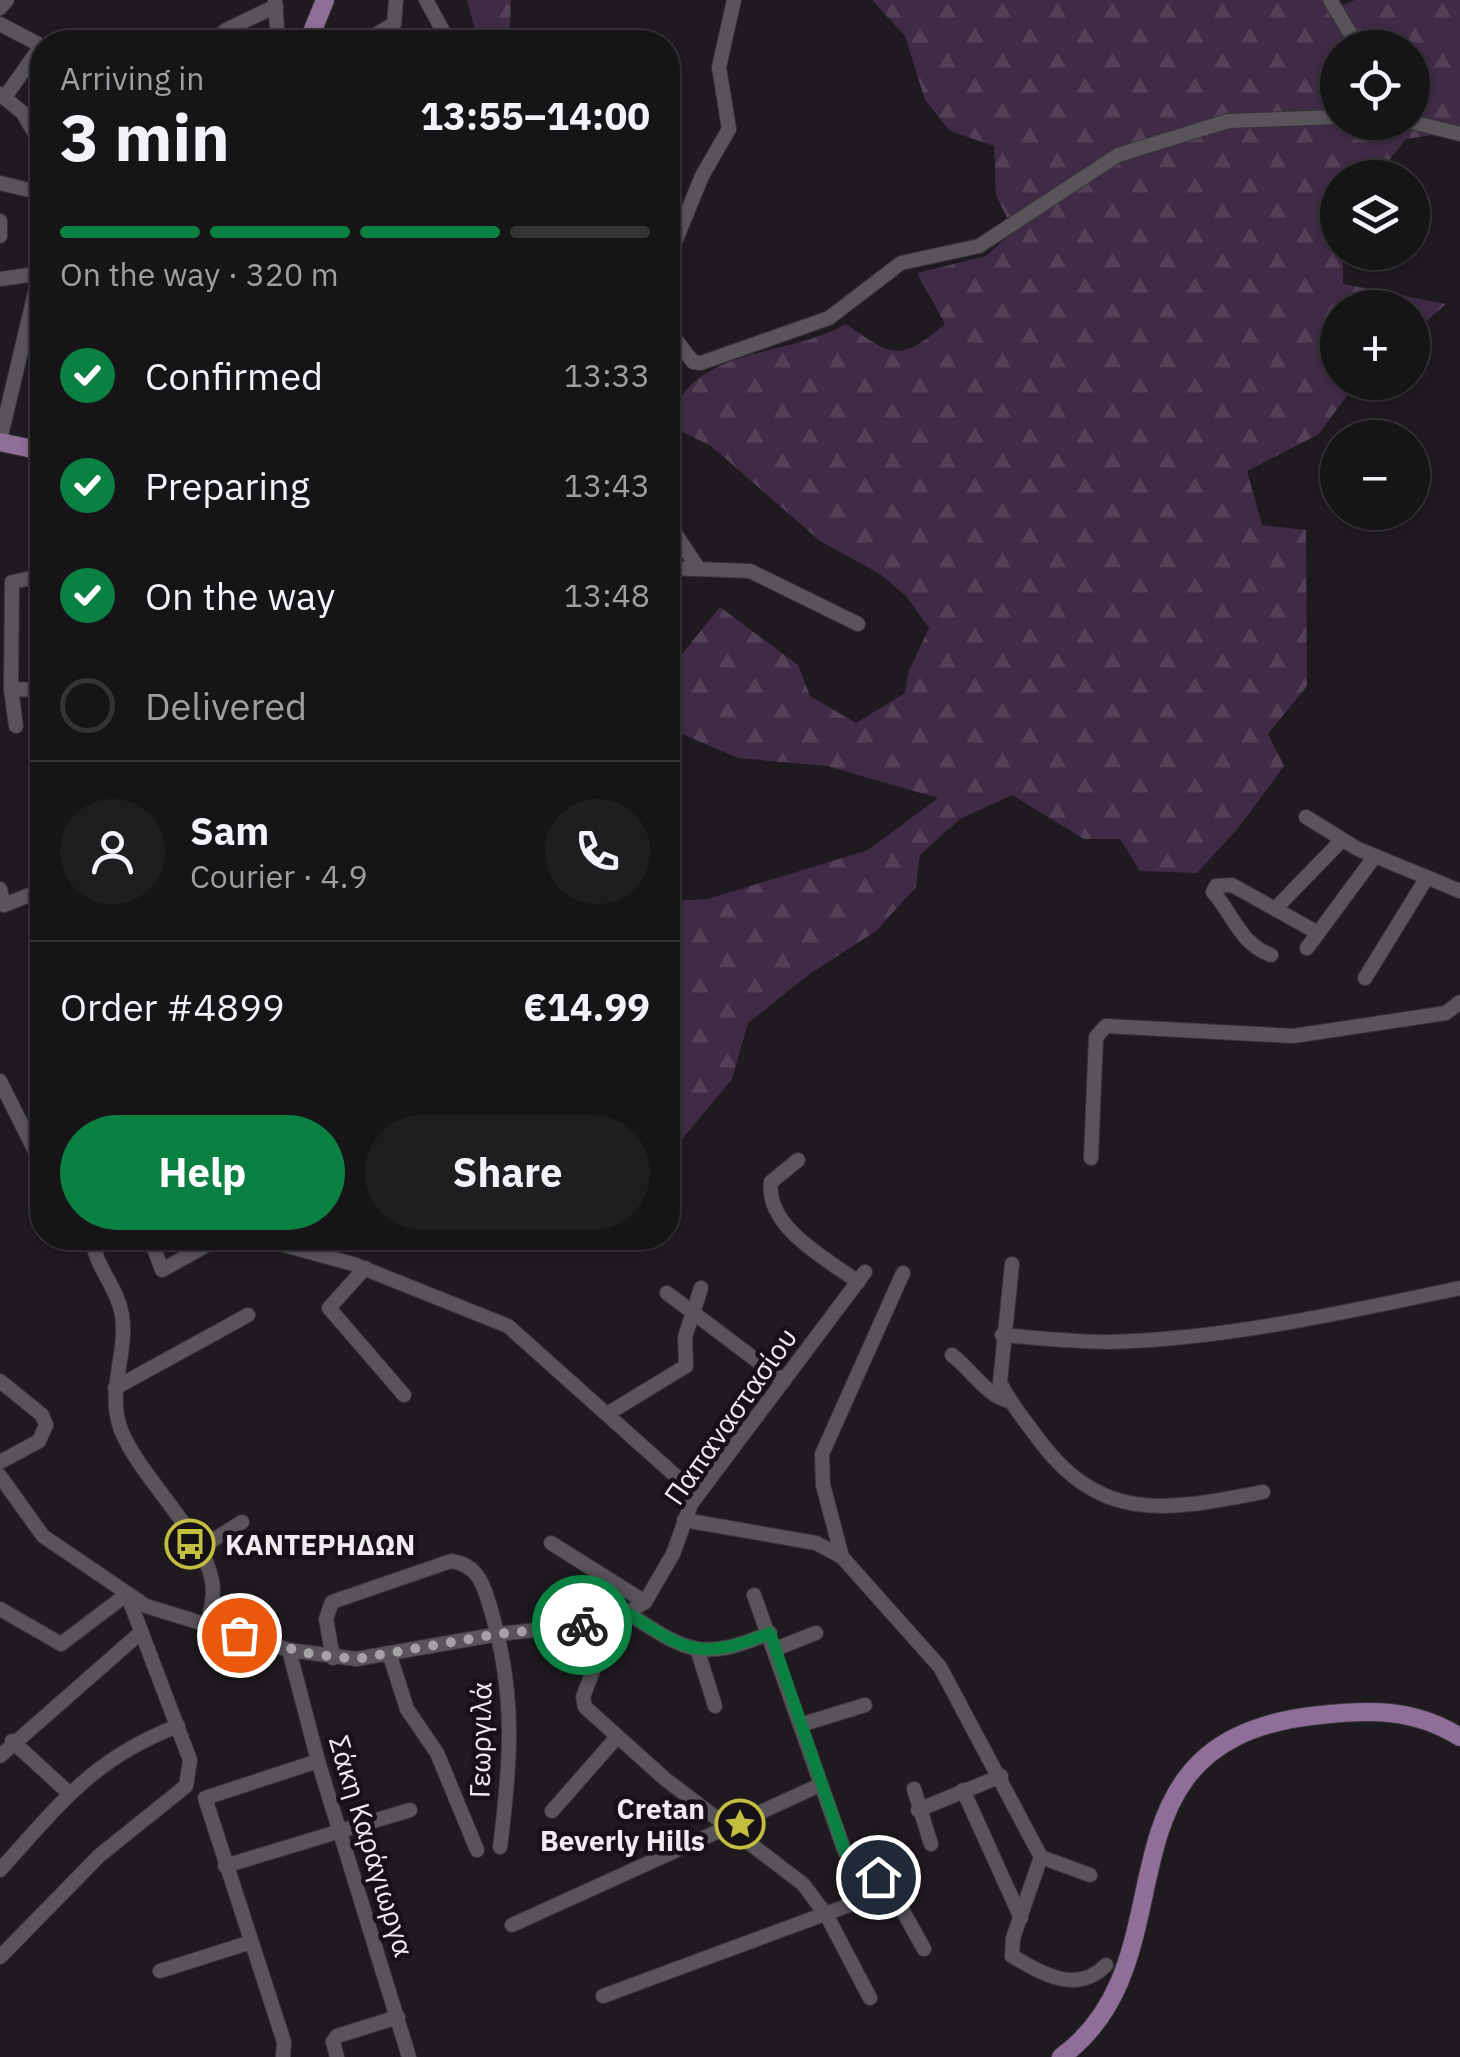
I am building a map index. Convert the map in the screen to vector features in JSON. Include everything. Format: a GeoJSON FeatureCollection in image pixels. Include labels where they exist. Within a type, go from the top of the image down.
{"type":"FeatureCollection","features":[{"type":"Feature","properties":{"kind":"main road"},"geometry":{"type":"LineString","coordinates":[[313,30],[326,0]]}},
{"type":"Feature","properties":{"kind":"main road"},"geometry":{"type":"LineString","coordinates":[[0,442],[30,448]]}},
{"type":"Feature","properties":{"kind":"main road"},"geometry":{"type":"LineString","coordinates":[[1061,2057],[1092,2032],[1110,2006],[1162,1826],[1176,1794],[1202,1761],[1228,1738],[1283,1719],[1380,1710],[1421,1718],[1460,1736]]}},
{"type":"Feature","properties":{"kind":"street"},"geometry":{"type":"LineString","coordinates":[[0,8],[7,0]]}},
{"type":"Feature","properties":{"kind":"street"},"geometry":{"type":"LineString","coordinates":[[384,30],[394,24],[396,0]]}},
{"type":"Feature","properties":{"kind":"street"},"geometry":{"type":"LineString","coordinates":[[426,0],[441,30]]}},
{"type":"Feature","properties":{"kind":"street"},"geometry":{"type":"LineString","coordinates":[[680,230],[702,176],[729,129],[719,66],[734,0]]}},
{"type":"Feature","properties":{"kind":"street"},"geometry":{"type":"LineString","coordinates":[[1330,0],[1348,30]]}},
{"type":"Feature","properties":{"kind":"street"},"geometry":{"type":"LineString","coordinates":[[226,30],[275,3],[277,30]]}},
{"type":"Feature","properties":{"kind":"street"},"geometry":{"type":"LineString","coordinates":[[0,24],[30,40]]}},
{"type":"Feature","properties":{"kind":"street"},"geometry":{"type":"LineString","coordinates":[[30,61],[2,95],[23,113],[30,125]]}},
{"type":"Feature","properties":{"kind":"street"},"geometry":{"type":"LineString","coordinates":[[680,345],[693,362],[702,363],[829,318],[901,263],[979,246],[1118,155],[1228,121],[1320,117]]}},
{"type":"Feature","properties":{"kind":"street"},"geometry":{"type":"LineString","coordinates":[[1430,125],[1460,134]]}},
{"type":"Feature","properties":{"kind":"street"},"geometry":{"type":"LineString","coordinates":[[0,184],[30,190]]}},
{"type":"Feature","properties":{"kind":"street"},"geometry":{"type":"LineString","coordinates":[[0,221],[0,236]]}},
{"type":"Feature","properties":{"kind":"street"},"geometry":{"type":"LineString","coordinates":[[0,279],[30,273]]}},
{"type":"Feature","properties":{"kind":"street"},"geometry":{"type":"LineString","coordinates":[[0,442],[30,319]]}},
{"type":"Feature","properties":{"kind":"street"},"geometry":{"type":"LineString","coordinates":[[680,541],[698,568]]}},
{"type":"Feature","properties":{"kind":"street"},"geometry":{"type":"LineString","coordinates":[[680,568],[758,574],[858,624]]}},
{"type":"Feature","properties":{"kind":"street"},"geometry":{"type":"LineString","coordinates":[[16,726],[6,621],[14,579],[30,577]]}},
{"type":"Feature","properties":{"kind":"street"},"geometry":{"type":"LineString","coordinates":[[11,689],[30,690]]}},
{"type":"Feature","properties":{"kind":"street"},"geometry":{"type":"LineString","coordinates":[[1306,818],[1375,856],[1460,892]]}},
{"type":"Feature","properties":{"kind":"street"},"geometry":{"type":"LineString","coordinates":[[1276,909],[1342,840]]}},
{"type":"Feature","properties":{"kind":"street"},"geometry":{"type":"LineString","coordinates":[[1306,948],[1375,856]]}},
{"type":"Feature","properties":{"kind":"street"},"geometry":{"type":"LineString","coordinates":[[1366,978],[1426,880]]}},
{"type":"Feature","properties":{"kind":"street"},"geometry":{"type":"LineString","coordinates":[[1270,955],[1241,935],[1228,908],[1213,892],[1216,886],[1232,885],[1318,934]]}},
{"type":"Feature","properties":{"kind":"street"},"geometry":{"type":"LineString","coordinates":[[0,888],[4,905],[30,895]]}},
{"type":"Feature","properties":{"kind":"street"},"geometry":{"type":"LineString","coordinates":[[1091,1158],[1096,1037],[1106,1026],[1316,1035],[1446,1012],[1460,1002]]}},
{"type":"Feature","properties":{"kind":"street"},"geometry":{"type":"LineString","coordinates":[[0,1081],[30,1141]]}},
{"type":"Feature","properties":{"kind":"street","name":"Παπαναστασίου"},"geometry":{"type":"LineString","coordinates":[[0,1476],[43,1536],[127,1594],[164,1614],[290,1650],[333,1658],[388,1653],[498,1634],[598,1624],[629,1614],[646,1602],[673,1554],[697,1495],[862,1277],[797,1234],[774,1208],[771,1182],[798,1160]]}},
{"type":"Feature","properties":{"kind":"street"},"geometry":{"type":"LineString","coordinates":[[91,1250],[118,1298],[122,1318],[114,1388],[122,1432],[197,1550],[212,1581],[207,1626]]}},
{"type":"Feature","properties":{"kind":"street"},"geometry":{"type":"LineString","coordinates":[[93,1250],[94,1256]]}},
{"type":"Feature","properties":{"kind":"street"},"geometry":{"type":"LineString","coordinates":[[154,1250],[162,1270],[199,1250]]}},
{"type":"Feature","properties":{"kind":"street"},"geometry":{"type":"LineString","coordinates":[[188,1250],[190,1256]]}},
{"type":"Feature","properties":{"kind":"street"},"geometry":{"type":"LineString","coordinates":[[301,1250],[365,1268],[508,1326],[697,1495]]}},
{"type":"Feature","properties":{"kind":"street"},"geometry":{"type":"LineString","coordinates":[[1012,1264],[998,1375],[1052,1459],[1092,1493],[1174,1507],[1263,1492]]}},
{"type":"Feature","properties":{"kind":"street"},"geometry":{"type":"LineString","coordinates":[[365,1268],[329,1308],[404,1396]]}},
{"type":"Feature","properties":{"kind":"street"},"geometry":{"type":"LineString","coordinates":[[842,1557],[823,1485],[822,1454],[903,1273]]}},
{"type":"Feature","properties":{"kind":"street"},"geometry":{"type":"LineString","coordinates":[[607,1414],[686,1366],[686,1337],[702,1288]]}},
{"type":"Feature","properties":{"kind":"street"},"geometry":{"type":"LineString","coordinates":[[1002,1335],[1090,1342],[1157,1338],[1382,1307],[1460,1288]]}},
{"type":"Feature","properties":{"kind":"street"},"geometry":{"type":"LineString","coordinates":[[667,1293],[784,1381]]}},
{"type":"Feature","properties":{"kind":"street"},"geometry":{"type":"LineString","coordinates":[[114,1388],[248,1315]]}},
{"type":"Feature","properties":{"kind":"street"},"geometry":{"type":"LineString","coordinates":[[952,1354],[975,1371],[994,1395],[1011,1400]]}},
{"type":"Feature","properties":{"kind":"street"},"geometry":{"type":"LineString","coordinates":[[0,1381],[42,1414],[46,1425],[39,1441],[0,1462]]}},
{"type":"Feature","properties":{"kind":"street"},"geometry":{"type":"LineString","coordinates":[[684,1520],[816,1543],[842,1557],[940,1667],[1041,1857],[1090,1875]]}},
{"type":"Feature","properties":{"kind":"street"},"geometry":{"type":"LineString","coordinates":[[197,1550],[242,1522]]}},
{"type":"Feature","properties":{"kind":"street"},"geometry":{"type":"LineString","coordinates":[[551,1543],[646,1602]]}},
{"type":"Feature","properties":{"kind":"street","name":"Γεωργιλά"},"geometry":{"type":"LineString","coordinates":[[333,1658],[326,1619],[332,1602],[450,1561],[478,1574],[506,1659],[512,1724],[500,1847]]}},
{"type":"Feature","properties":{"kind":"street"},"geometry":{"type":"LineString","coordinates":[[0,1609],[61,1644],[127,1594],[190,1760],[186,1786],[100,1855],[0,1958]]}},
{"type":"Feature","properties":{"kind":"street"},"geometry":{"type":"LineString","coordinates":[[754,1596],[845,1852],[862,1871],[878,1877]]}},
{"type":"Feature","properties":{"kind":"street"},"geometry":{"type":"LineString","coordinates":[[629,1614],[668,1640],[698,1652],[728,1650],[770,1633]]}},
{"type":"Feature","properties":{"kind":"street"},"geometry":{"type":"LineString","coordinates":[[598,1624],[605,1639],[583,1697],[584,1708],[726,1827],[786,1869],[827,1916],[870,1998]]}},
{"type":"Feature","properties":{"kind":"street"},"geometry":{"type":"LineString","coordinates":[[775,1648],[816,1633]]}},
{"type":"Feature","properties":{"kind":"street"},"geometry":{"type":"LineString","coordinates":[[0,1756],[12,1741],[140,1634]]}},
{"type":"Feature","properties":{"kind":"street","name":"Σάκη Καράγιωργα"},"geometry":{"type":"LineString","coordinates":[[290,1650],[318,1760],[409,2057]]}},
{"type":"Feature","properties":{"kind":"street"},"geometry":{"type":"LineString","coordinates":[[698,1652],[715,1706]]}},
{"type":"Feature","properties":{"kind":"street"},"geometry":{"type":"LineString","coordinates":[[388,1653],[406,1709],[437,1754],[477,1850]]}},
{"type":"Feature","properties":{"kind":"street"},"geometry":{"type":"LineString","coordinates":[[800,1725],[866,1705]]}},
{"type":"Feature","properties":{"kind":"street"},"geometry":{"type":"LineString","coordinates":[[0,1870],[70,1794],[124,1748],[178,1726]]}},
{"type":"Feature","properties":{"kind":"street"},"geometry":{"type":"LineString","coordinates":[[552,1811],[617,1738]]}},
{"type":"Feature","properties":{"kind":"street"},"geometry":{"type":"LineString","coordinates":[[12,1741],[70,1794]]}},
{"type":"Feature","properties":{"kind":"street"},"geometry":{"type":"LineString","coordinates":[[283,2057],[284,2042],[205,1798],[318,1760]]}},
{"type":"Feature","properties":{"kind":"street"},"geometry":{"type":"LineString","coordinates":[[918,1810],[1001,1776]]}},
{"type":"Feature","properties":{"kind":"street"},"geometry":{"type":"LineString","coordinates":[[512,1925],[820,1785]]}},
{"type":"Feature","properties":{"kind":"street"},"geometry":{"type":"LineString","coordinates":[[914,1789],[930,1844]]}},
{"type":"Feature","properties":{"kind":"street"},"geometry":{"type":"LineString","coordinates":[[963,1790],[1021,1918]]}},
{"type":"Feature","properties":{"kind":"street"},"geometry":{"type":"LineString","coordinates":[[225,1866],[410,1810]]}},
{"type":"Feature","properties":{"kind":"street"},"geometry":{"type":"LineString","coordinates":[[1041,1857],[1010,1948],[1018,1960],[1068,1982],[1092,1978],[1106,1964]]}},
{"type":"Feature","properties":{"kind":"street"},"geometry":{"type":"LineString","coordinates":[[602,1996],[887,1893],[898,1901],[924,1949]]}},
{"type":"Feature","properties":{"kind":"street"},"geometry":{"type":"LineString","coordinates":[[160,1972],[252,1942]]}},
{"type":"Feature","properties":{"kind":"street"},"geometry":{"type":"LineString","coordinates":[[337,2057],[337,2036],[398,2017]]}},
{"type":"Feature","properties":{"kind":"green space"},"geometry":{"type":"Polygon","coordinates":[[[467,0],[511,0],[510,30],[475,30],[467,0]]]}},
{"type":"Feature","properties":{"kind":"green space"},"geometry":{"type":"Polygon","coordinates":[[[872,0],[1336,0],[1343,5],[1355,0],[1460,0],[1460,131],[1430,135],[1430,30],[1320,30],[1320,140],[1405,140],[1389,160],[1320,160],[1320,270],[1343,270],[1343,284],[1374,290],[1320,290],[1320,400],[1344,400],[1329,420],[1320,420],[1319,434],[1247,471],[1262,525],[1306,530],[1307,686],[1268,734],[1284,766],[1239,827],[1197,873],[1140,871],[1120,839],[1084,839],[1012,795],[960,819],[920,855],[916,887],[876,931],[808,975],[748,1023],[732,1079],[680,1142],[680,900],[708,899],[868,850],[938,798],[827,766],[738,758],[680,733],[680,656],[720,607],[798,665],[810,696],[856,723],[905,693],[908,673],[929,628],[907,597],[880,574],[820,541],[711,446],[680,431],[680,399],[697,380],[718,367],[846,324],[896,351],[917,345],[945,324],[917,273],[986,256],[1014,231],[996,196],[994,146],[950,131],[925,100],[905,36],[872,0]]]}},
{"type":"Feature","properties":{"kind":"green space"},"geometry":{"type":"Polygon","coordinates":[[[1430,301],[1446,304],[1430,318],[1430,301]]]}},
{"type":"Feature","properties":{"kind":"way so far"},"geometry":{"type":"LineString","coordinates":[[239,1635],[290,1650],[356,1659],[498,1634],[582,1625]]}},
{"type":"Feature","properties":{"kind":"place","name":"ΚΑΝΤΕΡΗΔΩΝ"},"geometry":{"type":"Point","coordinates":[190,1544]}},
{"type":"Feature","properties":{"kind":"place","name":"Cretan Beverly Hills"},"geometry":{"type":"Point","coordinates":[740,1824]}},
{"type":"Feature","properties":{"kind":"route"},"geometry":{"type":"LineString","coordinates":[[582,1625],[612,1622],[629,1614],[668,1640],[704,1653],[728,1650],[770,1633],[845,1852],[862,1871],[878,1877]]}}]}
